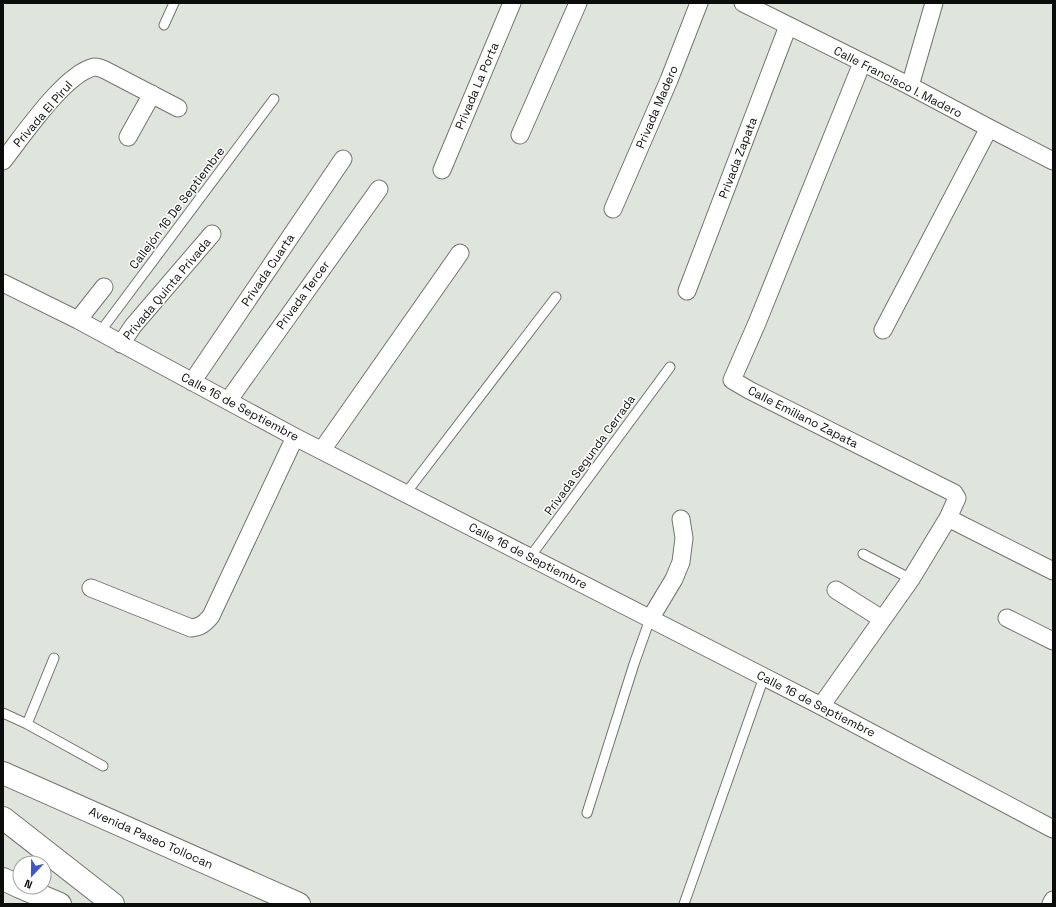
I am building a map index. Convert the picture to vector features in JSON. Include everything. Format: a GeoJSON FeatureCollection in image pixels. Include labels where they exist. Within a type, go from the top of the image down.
{"type":"FeatureCollection","features":[{"type":"Feature","properties":{"kind":"main road","name":"Avenida Paseo Tollocan"},"geometry":{"type":"LineString","coordinates":[[3,773],[299,904]]}},
{"type":"Feature","properties":{"kind":"main road"},"geometry":{"type":"LineString","coordinates":[[3,818],[114,904]]}},
{"type":"Feature","properties":{"kind":"main road"},"geometry":{"type":"LineString","coordinates":[[39,895],[60,904]]}},
{"type":"Feature","properties":{"kind":"street","name":"Privada La Porta"},"geometry":{"type":"LineString","coordinates":[[442,170],[512,3]]}},
{"type":"Feature","properties":{"kind":"street"},"geometry":{"type":"LineString","coordinates":[[520,135],[578,3]]}},
{"type":"Feature","properties":{"kind":"street","name":"Privada Madero"},"geometry":{"type":"LineString","coordinates":[[613,209],[669,80],[699,3]]}},
{"type":"Feature","properties":{"kind":"street","name":"Calle Francisco I. Madero"},"geometry":{"type":"LineString","coordinates":[[743,3],[910,86],[1053,161]]}},
{"type":"Feature","properties":{"kind":"street"},"geometry":{"type":"LineString","coordinates":[[910,86],[934,3]]}},
{"type":"Feature","properties":{"kind":"street","name":"Privada Zapata"},"geometry":{"type":"LineString","coordinates":[[687,290],[788,26]]}},
{"type":"Feature","properties":{"kind":"street","name":"Calle Emiliano Zapata"},"geometry":{"type":"LineString","coordinates":[[821,706],[911,579],[948,518],[957,498],[955,494],[732,380],[760,316],[862,63]]}},
{"type":"Feature","properties":{"kind":"street","name":"Privada El Pirul"},"geometry":{"type":"LineString","coordinates":[[3,161],[60,91],[78,75],[95,67],[105,70],[178,108]]}},
{"type":"Feature","properties":{"kind":"street"},"geometry":{"type":"LineString","coordinates":[[128,137],[152,94]]}},
{"type":"Feature","properties":{"kind":"street"},"geometry":{"type":"LineString","coordinates":[[883,330],[989,128]]}},
{"type":"Feature","properties":{"kind":"street","name":"Privada Cuarta"},"geometry":{"type":"LineString","coordinates":[[192,382],[343,159]]}},
{"type":"Feature","properties":{"kind":"street","name":"Privada Tercer"},"geometry":{"type":"LineString","coordinates":[[228,401],[379,189]]}},
{"type":"Feature","properties":{"kind":"street","name":"Privada Quinta Privada"},"geometry":{"type":"LineString","coordinates":[[121,344],[133,326],[212,234]]}},
{"type":"Feature","properties":{"kind":"street"},"geometry":{"type":"LineString","coordinates":[[322,450],[460,253]]}},
{"type":"Feature","properties":{"kind":"street","name":"Calle 16 de Septiembre"},"geometry":{"type":"LineString","coordinates":[[3,283],[78,320],[295,437],[821,706],[1053,829]]}},
{"type":"Feature","properties":{"kind":"street"},"geometry":{"type":"LineString","coordinates":[[78,320],[104,287]]}},
{"type":"Feature","properties":{"kind":"street"},"geometry":{"type":"LineString","coordinates":[[90,588],[191,628],[204,624],[211,616],[295,437]]}},
{"type":"Feature","properties":{"kind":"street"},"geometry":{"type":"LineString","coordinates":[[948,518],[1053,571]]}},
{"type":"Feature","properties":{"kind":"street"},"geometry":{"type":"LineString","coordinates":[[650,619],[674,579],[681,562],[684,538],[681,519]]}},
{"type":"Feature","properties":{"kind":"street"},"geometry":{"type":"LineString","coordinates":[[836,590],[882,619]]}},
{"type":"Feature","properties":{"kind":"street"},"geometry":{"type":"LineString","coordinates":[[1007,618],[1053,641]]}},
{"type":"Feature","properties":{"kind":"street"},"geometry":{"type":"LineString","coordinates":[[1051,904],[1053,900]]}},
{"type":"Feature","properties":{"kind":"lane"},"geometry":{"type":"LineString","coordinates":[[164,25],[174,3]]}},
{"type":"Feature","properties":{"kind":"lane","name":"Callejón 16 De Septiembre"},"geometry":{"type":"LineString","coordinates":[[100,332],[274,98]]}},
{"type":"Feature","properties":{"kind":"lane"},"geometry":{"type":"LineString","coordinates":[[406,493],[556,298]]}},
{"type":"Feature","properties":{"kind":"lane","name":"Privada Segunda Cerrada"},"geometry":{"type":"LineString","coordinates":[[530,558],[670,367]]}},
{"type":"Feature","properties":{"kind":"lane"},"geometry":{"type":"LineString","coordinates":[[863,554],[911,579]]}},
{"type":"Feature","properties":{"kind":"lane"},"geometry":{"type":"LineString","coordinates":[[587,813],[634,664],[650,619]]}},
{"type":"Feature","properties":{"kind":"lane"},"geometry":{"type":"LineString","coordinates":[[27,724],[54,658]]}},
{"type":"Feature","properties":{"kind":"lane"},"geometry":{"type":"LineString","coordinates":[[684,904],[764,677]]}},
{"type":"Feature","properties":{"kind":"lane"},"geometry":{"type":"LineString","coordinates":[[3,713],[27,724],[103,766]]}}]}
